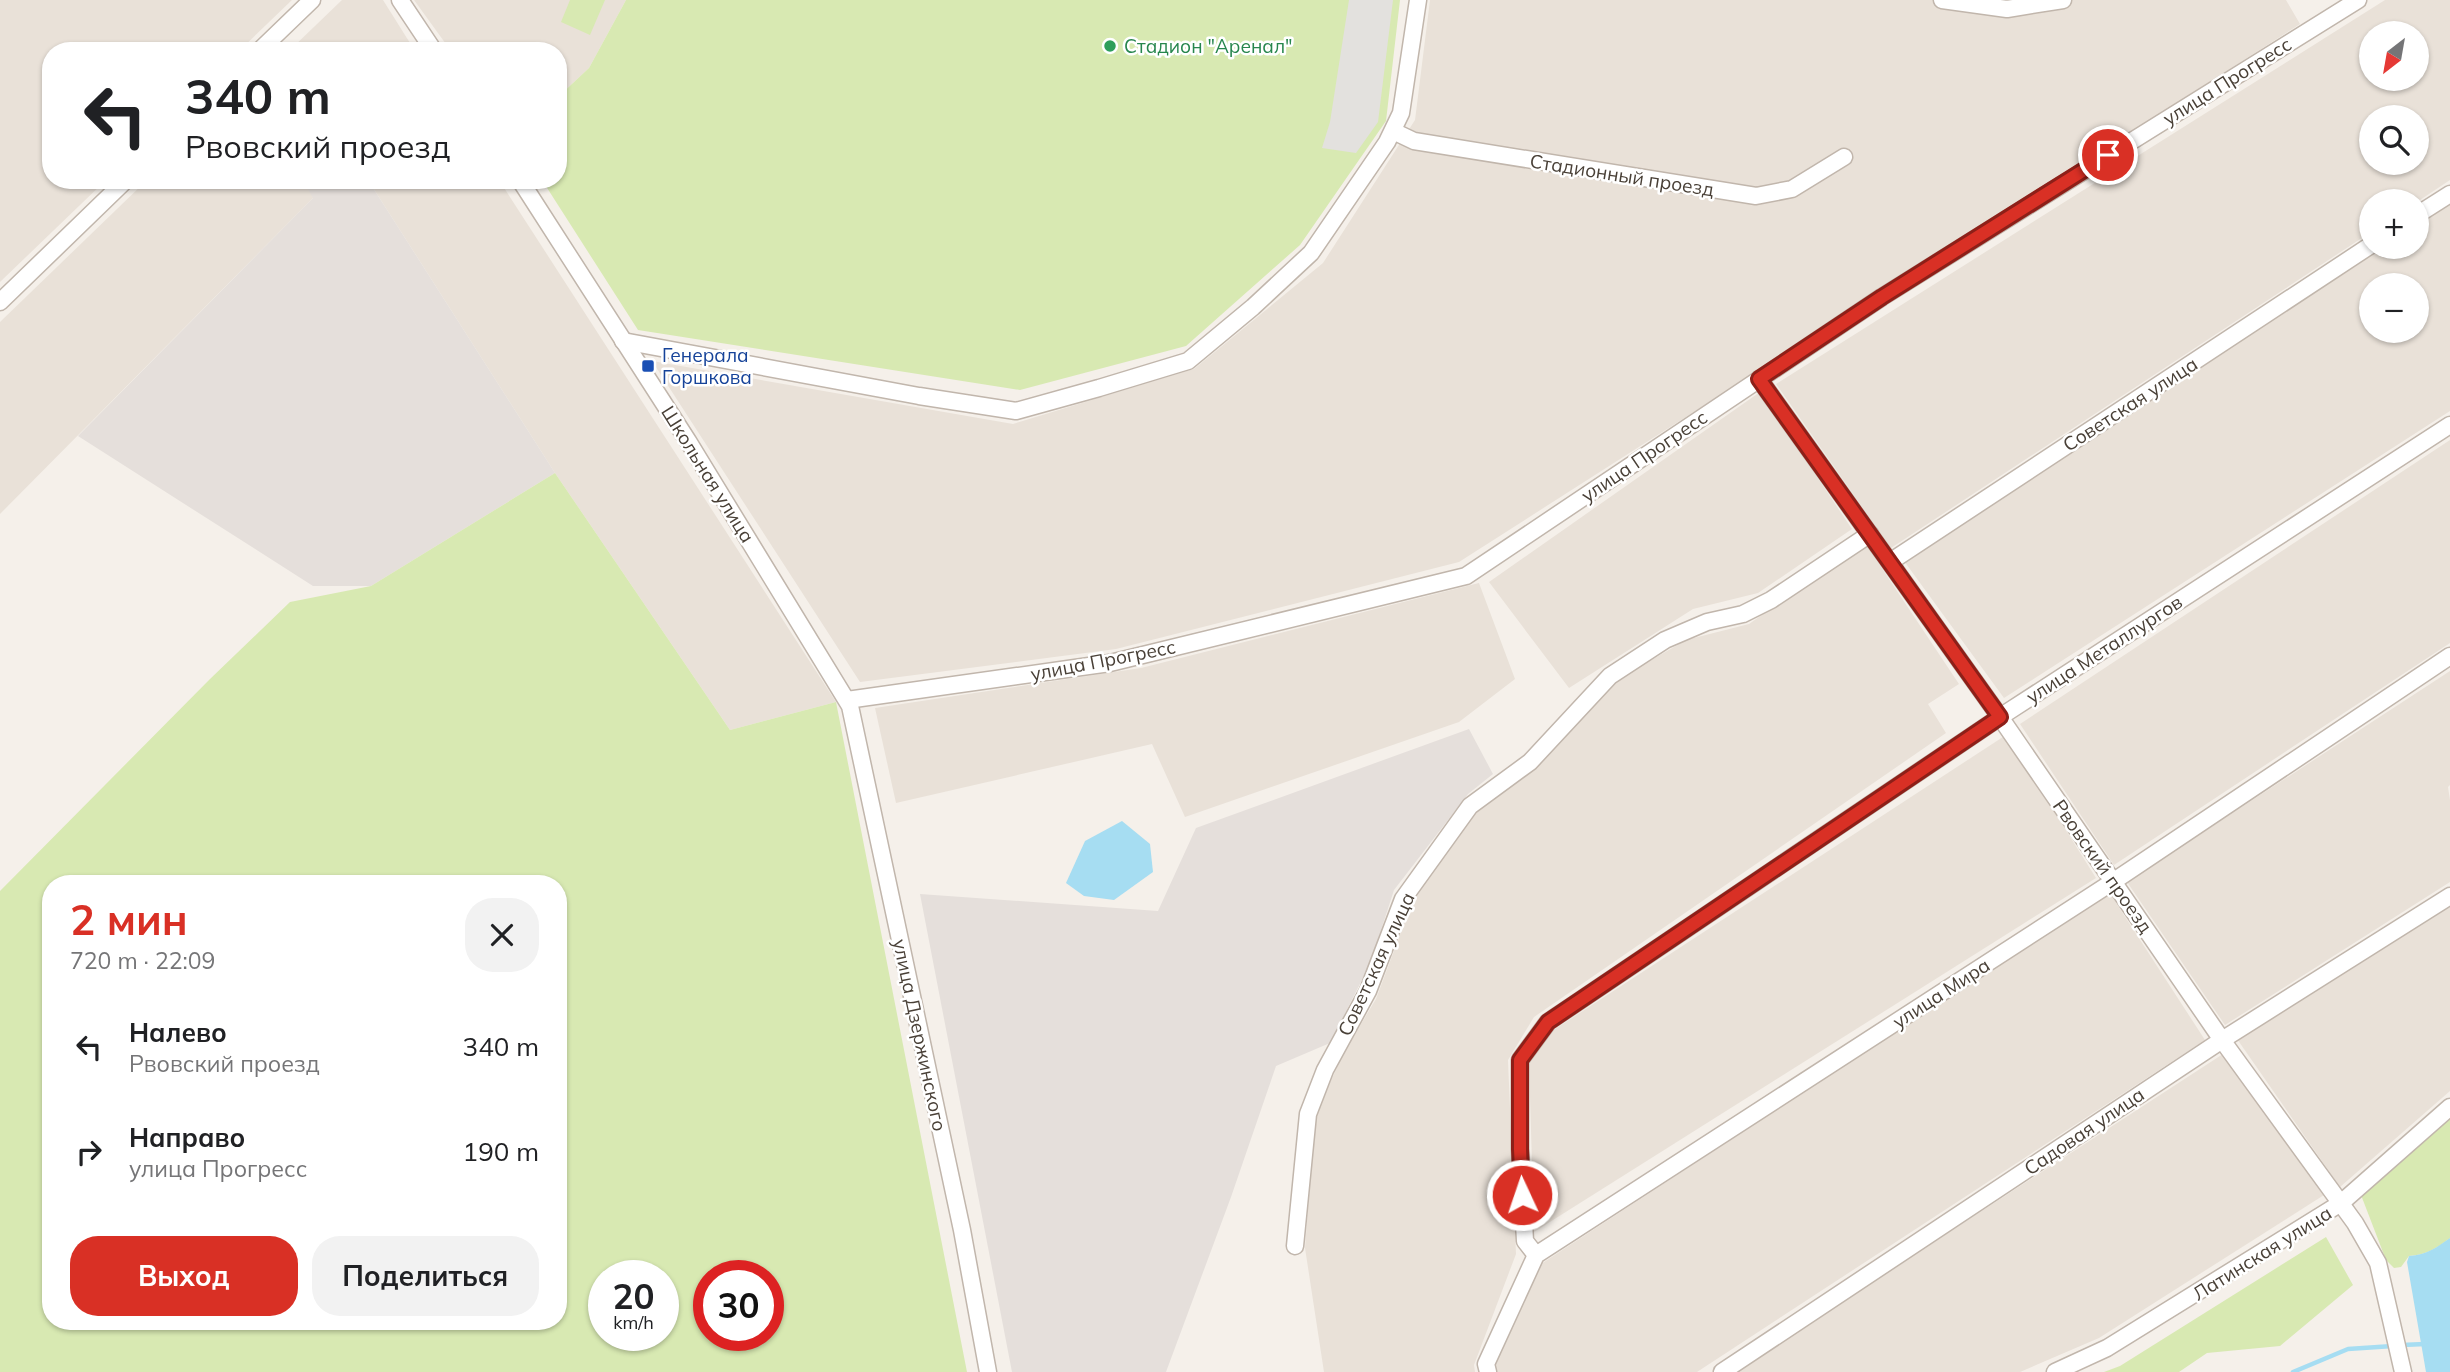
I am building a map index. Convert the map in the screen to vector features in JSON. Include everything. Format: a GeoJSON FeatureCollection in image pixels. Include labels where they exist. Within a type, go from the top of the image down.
{"type":"FeatureCollection","features":[{"type":"Feature","properties":{"kind":"street"},"geometry":{"type":"LineString","coordinates":[[268,42],[312,0]]}},
{"type":"Feature","properties":{"kind":"street"},"geometry":{"type":"LineString","coordinates":[[400,0],[428,42]]}},
{"type":"Feature","properties":{"kind":"street"},"geometry":{"type":"LineString","coordinates":[[623,341],[919,396],[1016,411],[1188,361],[1253,307],[1311,253],[1393,131],[1401,113],[1418,0]]}},
{"type":"Feature","properties":{"kind":"street"},"geometry":{"type":"LineString","coordinates":[[1942,0],[2007,9],[2063,0]]}},
{"type":"Feature","properties":{"kind":"street","name":"улица Прогресс"},"geometry":{"type":"LineString","coordinates":[[847,700],[1110,663],[1466,576],[1882,297],[2358,0]]}},
{"type":"Feature","properties":{"kind":"street","name":"Стадионный проезд"},"geometry":{"type":"LineString","coordinates":[[1393,131],[1414,141],[1756,196],[1791,189],[1844,157]]}},
{"type":"Feature","properties":{"kind":"street"},"geometry":{"type":"LineString","coordinates":[[0,302],[117,189]]}},
{"type":"Feature","properties":{"kind":"street","name":"Школьная улица"},"geometry":{"type":"LineString","coordinates":[[526,189],[688,441],[847,700]]}},
{"type":"Feature","properties":{"kind":"street"},"geometry":{"type":"LineString","coordinates":[[2429,207],[2450,194]]}},
{"type":"Feature","properties":{"kind":"street","name":"Советская улица"},"geometry":{"type":"LineString","coordinates":[[1890,562],[2359,253]]}},
{"type":"Feature","properties":{"kind":"street","name":"Рвовский проезд"},"geometry":{"type":"LineString","coordinates":[[1759,379],[2000,717],[2222,1040],[2355,1223],[2378,1263],[2403,1372]]}},
{"type":"Feature","properties":{"kind":"street","name":"улица Металлургов"},"geometry":{"type":"LineString","coordinates":[[1536,1255],[1525,1241],[1520,1149],[1520,1060],[1548,1022],[2000,717],[2450,425]]}},
{"type":"Feature","properties":{"kind":"street","name":"Советская улица"},"geometry":{"type":"LineString","coordinates":[[1295,1246],[1308,1114],[1325,1070],[1368,992],[1403,899],[1470,806],[1530,762],[1609,676],[1665,640],[1707,622],[1743,614],[1771,600],[1870,534]]}},
{"type":"Feature","properties":{"kind":"street","name":"улица Мира"},"geometry":{"type":"LineString","coordinates":[[1536,1255],[2114,881],[2450,656]]}},
{"type":"Feature","properties":{"kind":"street","name":"улица Дзержинского"},"geometry":{"type":"LineString","coordinates":[[847,700],[962,1230],[988,1372]]}},
{"type":"Feature","properties":{"kind":"street","name":"Садовая улица"},"geometry":{"type":"LineString","coordinates":[[1722,1372],[2222,1040],[2450,896]]}},
{"type":"Feature","properties":{"kind":"street","name":"Латинская улица"},"geometry":{"type":"LineString","coordinates":[[2055,1372],[2107,1348],[2341,1203],[2450,1107]]}},
{"type":"Feature","properties":{"kind":"street"},"geometry":{"type":"LineString","coordinates":[[1488,1372],[1486,1364],[1536,1255]]}},
{"type":"Feature","properties":{"kind":"shaded area"},"geometry":{"type":"Polygon","coordinates":[[[0,0],[292,0],[248,42],[42,42],[42,189],[97,189],[0,282],[0,0]]]}},
{"type":"Feature","properties":{"kind":"shaded area"},"geometry":{"type":"Polygon","coordinates":[[[342,0],[383,0],[409,42],[298,42],[342,0]]]}},
{"type":"Feature","properties":{"kind":"shaded area"},"geometry":{"type":"Polygon","coordinates":[[[414,0],[626,0],[589,68],[567,89],[567,42],[444,42],[414,0]]]}},
{"type":"Feature","properties":{"kind":"shaded area"},"geometry":{"type":"Polygon","coordinates":[[[1349,0],[1393,0],[1378,122],[1356,153],[1322,148],[1330,122],[1349,0]]]}},
{"type":"Feature","properties":{"kind":"shaded area"},"geometry":{"type":"Polygon","coordinates":[[[1430,0],[2286,0],[2300,24],[1459,562],[1116,649],[860,682],[652,361],[1013,424],[1194,369],[1323,263],[1415,120],[1430,0]]]}},
{"type":"Feature","properties":{"kind":"shaded area"},"geometry":{"type":"Polygon","coordinates":[[[2385,0],[2450,0],[2450,180],[2429,194],[2429,189],[2359,189],[2359,240],[1891,548],[1776,384],[2385,0]]]}},
{"type":"Feature","properties":{"kind":"shaded area"},"geometry":{"type":"Polygon","coordinates":[[[138,189],[309,189],[314,197],[0,514],[0,322],[138,189]]]}},
{"type":"Feature","properties":{"kind":"shaded area"},"geometry":{"type":"Polygon","coordinates":[[[308,189],[374,189],[555,473],[371,586],[313,586],[78,436],[313,198],[308,189]]]}},
{"type":"Feature","properties":{"kind":"shaded area"},"geometry":{"type":"Polygon","coordinates":[[[374,189],[505,189],[836,702],[730,730],[555,473],[374,189]]]}},
{"type":"Feature","properties":{"kind":"shaded area"},"geometry":{"type":"Polygon","coordinates":[[[2450,204],[2450,411],[2004,698],[1904,561],[2367,259],[2429,259],[2429,218],[2450,204]]]}},
{"type":"Feature","properties":{"kind":"shaded area"},"geometry":{"type":"Polygon","coordinates":[[[1760,392],[1852,529],[1758,593],[1693,609],[1569,688],[1489,582],[1760,392]]]}},
{"type":"Feature","properties":{"kind":"shaded area"},"geometry":{"type":"Polygon","coordinates":[[[2450,440],[2450,643],[2114,865],[2020,724],[2450,440]]]}},
{"type":"Feature","properties":{"kind":"shaded area"},"geometry":{"type":"Polygon","coordinates":[[[1865,543],[1959,684],[1928,704],[1946,733],[1534,1017],[1508,1060],[1516,1254],[1474,1365],[1475,1372],[1324,1372],[1305,1248],[1315,1116],[1343,1054],[1376,999],[1413,900],[1472,816],[1537,765],[1610,684],[1686,640],[1749,624],[1865,543]]]}},
{"type":"Feature","properties":{"kind":"shaded area"},"geometry":{"type":"Polygon","coordinates":[[[1479,583],[1515,679],[1459,722],[1185,817],[1152,744],[896,803],[875,708],[1141,668],[1479,583]]]}},
{"type":"Feature","properties":{"kind":"shaded area"},"geometry":{"type":"Polygon","coordinates":[[[2450,671],[2450,882],[2225,1025],[2127,882],[2450,671]]]}},
{"type":"Feature","properties":{"kind":"shaded area"},"geometry":{"type":"Polygon","coordinates":[[[1469,729],[1493,774],[1468,794],[1394,890],[1370,964],[1330,1043],[1276,1066],[1166,1372],[1012,1372],[920,894],[1158,911],[1196,828],[1469,729]]]}},
{"type":"Feature","properties":{"kind":"shaded area"},"geometry":{"type":"Polygon","coordinates":[[[2006,735],[2096,878],[1534,1232],[1529,1063],[1549,1033],[2006,735]]]}},
{"type":"Feature","properties":{"kind":"shaded area"},"geometry":{"type":"Polygon","coordinates":[[[2109,892],[2205,1040],[1697,1372],[1497,1372],[1495,1366],[1541,1264],[2109,892]]]}},
{"type":"Feature","properties":{"kind":"shaded area"},"geometry":{"type":"Polygon","coordinates":[[[2450,906],[2450,1091],[2340,1187],[2237,1039],[2450,906]]]}},
{"type":"Feature","properties":{"kind":"shaded area"},"geometry":{"type":"Polygon","coordinates":[[[2223,1054],[2324,1195],[2099,1338],[2020,1372],[1734,1372],[2223,1054]]]}},
{"type":"Feature","properties":{"kind":"green space"},"geometry":{"type":"Polygon","coordinates":[[[570,0],[605,0],[590,35],[561,22],[570,0]]]}},
{"type":"Feature","properties":{"kind":"green space"},"geometry":{"type":"Polygon","coordinates":[[[626,0],[1400,0],[1386,121],[1300,245],[1186,346],[1020,390],[638,330],[548,189],[567,189],[567,89],[589,68],[626,0]]]}},
{"type":"Feature","properties":{"kind":"green space"},"geometry":{"type":"Polygon","coordinates":[[[555,473],[730,730],[836,702],[967,1372],[0,1372],[0,891],[290,602],[371,586],[555,473]]]}},
{"type":"Feature","properties":{"kind":"green space"},"geometry":{"type":"Polygon","coordinates":[[[2450,1113],[2450,1238],[2431,1250],[2409,1256],[2401,1267],[2394,1268],[2386,1260],[2361,1195],[2450,1113]]]}},
{"type":"Feature","properties":{"kind":"green space"},"geometry":{"type":"Polygon","coordinates":[[[2326,1237],[2353,1285],[2280,1346],[2207,1353],[2179,1372],[2104,1372],[2120,1366],[2326,1237]]]}},
{"type":"Feature","properties":{"kind":"water"},"geometry":{"type":"Polygon","coordinates":[[[1122,821],[1150,844],[1153,872],[1114,900],[1084,896],[1066,883],[1085,841],[1122,821]]]}},
{"type":"Feature","properties":{"kind":"water"},"geometry":{"type":"Polygon","coordinates":[[[2450,1238],[2450,1372],[2426,1372],[2407,1262],[2409,1256],[2426,1252],[2450,1238]]]}},
{"type":"Feature","properties":{"kind":"waterway"},"geometry":{"type":"LineString","coordinates":[[2402,1345],[2425,1344]]}},
{"type":"Feature","properties":{"kind":"waterway"},"geometry":{"type":"LineString","coordinates":[[2293,1372],[2348,1349],[2393,1346]]}},
{"type":"Feature","properties":{"kind":"place","name":"Стадион \"Аренал\""},"geometry":{"type":"Point","coordinates":[1110,46]}},
{"type":"Feature","properties":{"kind":"place","name":"Генерала Горшкова"},"geometry":{"type":"Point","coordinates":[648,366]}},
{"type":"Feature","properties":{"kind":"route"},"geometry":{"type":"LineString","coordinates":[[1522,1195],[1520,1060],[1548,1022],[2000,717],[1759,379],[1882,297],[2108,155]]}}]}
